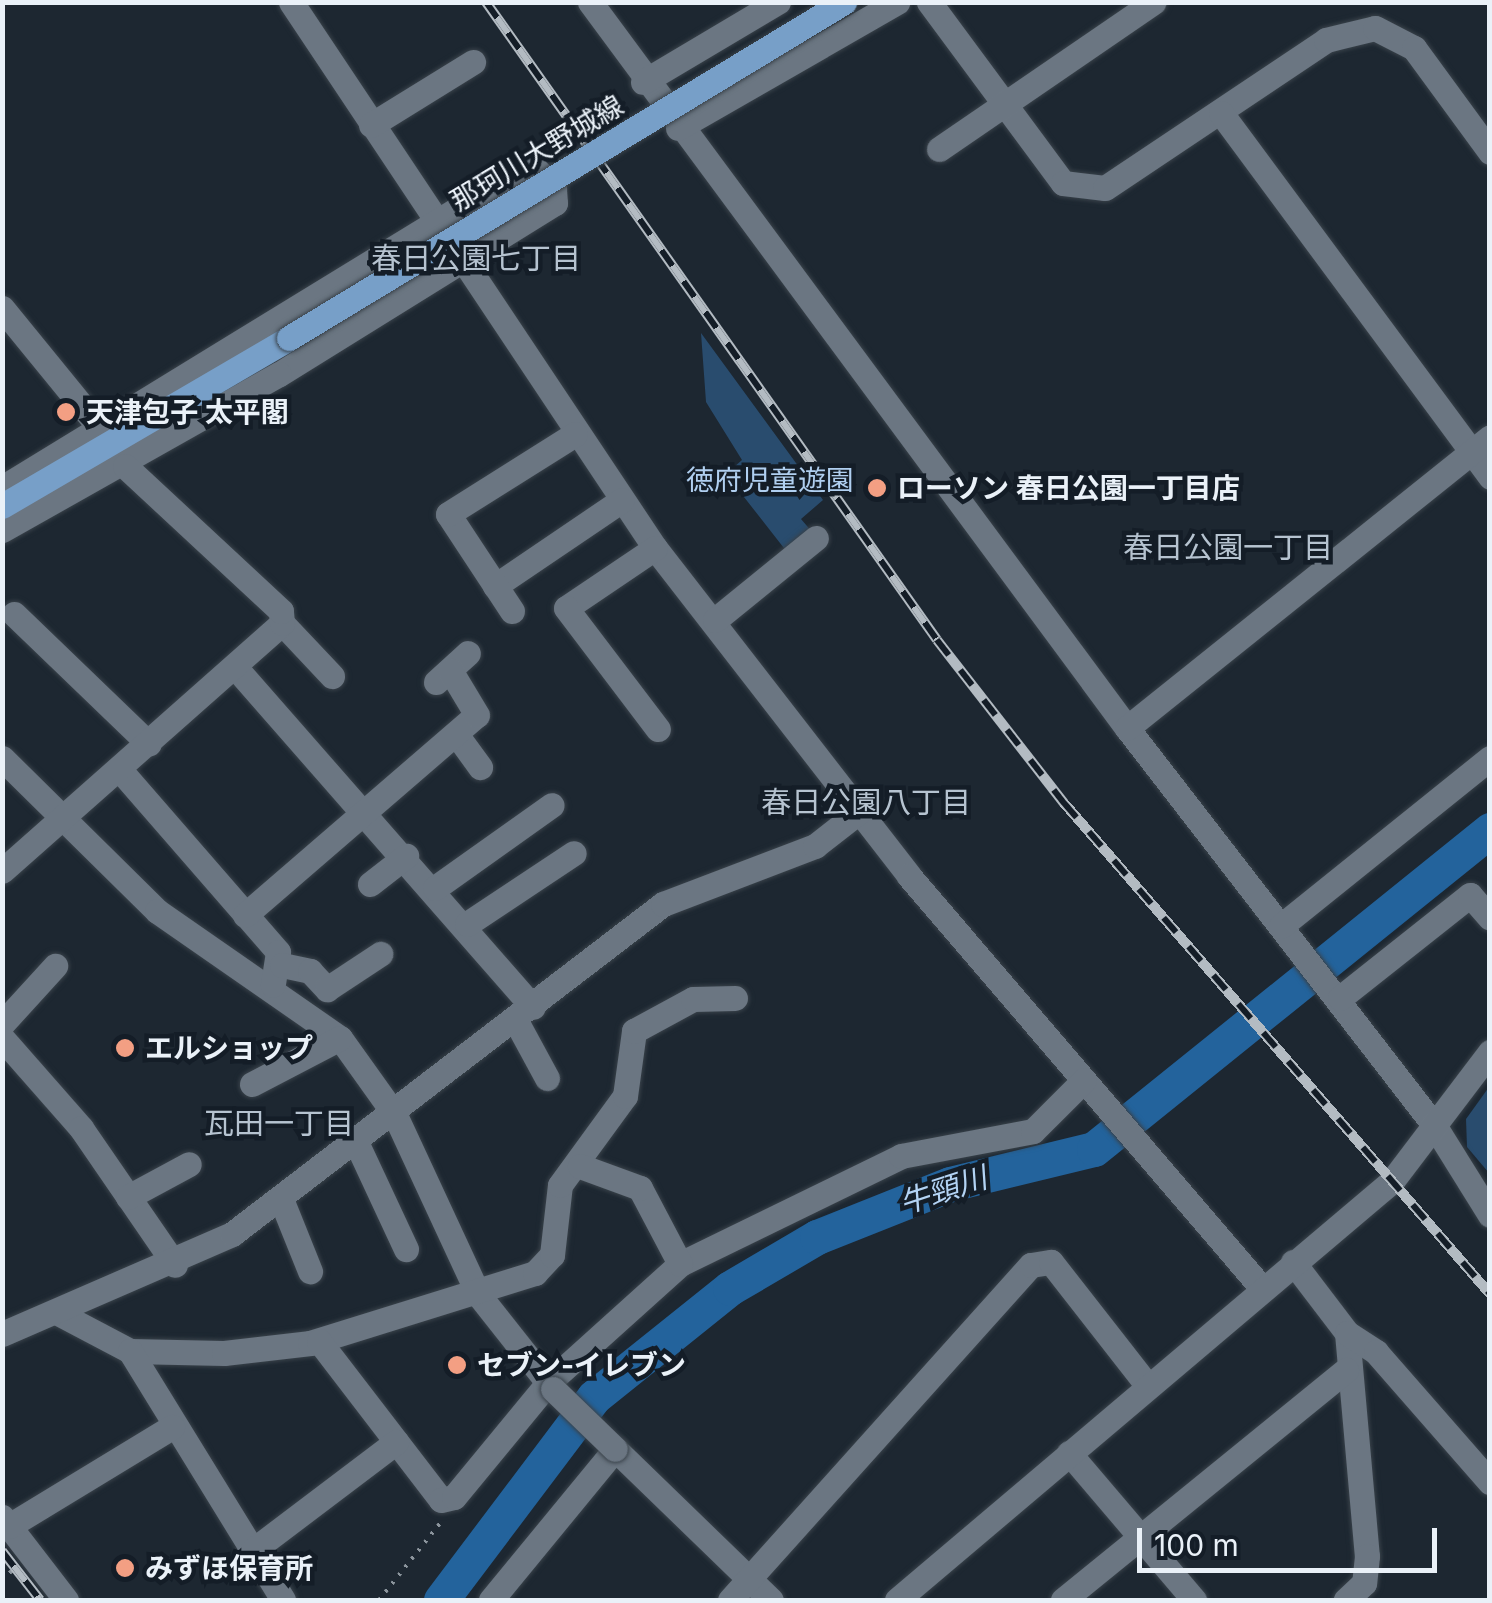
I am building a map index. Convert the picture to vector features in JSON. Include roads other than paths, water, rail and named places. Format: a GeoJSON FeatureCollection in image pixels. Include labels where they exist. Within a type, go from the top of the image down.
{"type":"FeatureCollection","features":[{"type":"Feature","properties":{"kind":"main road","name":"那珂川大野城線"},"geometry":{"type":"LineString","coordinates":[[2,506],[289,338],[844,2]]}},
{"type":"Feature","properties":{"kind":"street"},"geometry":{"type":"LineString","coordinates":[[291,2],[434,225],[462,260],[655,548],[860,811],[1261,1287]]}},
{"type":"Feature","properties":{"kind":"street"},"geometry":{"type":"LineString","coordinates":[[590,2],[678,128],[1127,728],[1340,998],[1434,1125],[1490,1215]]}},
{"type":"Feature","properties":{"kind":"street"},"geometry":{"type":"LineString","coordinates":[[678,128],[897,2]]}},
{"type":"Feature","properties":{"kind":"street"},"geometry":{"type":"LineString","coordinates":[[929,2],[1048,170],[1105,188],[1326,40],[1376,28],[1414,48],[1490,152]]}},
{"type":"Feature","properties":{"kind":"street"},"geometry":{"type":"LineString","coordinates":[[939,149],[1154,2]]}},
{"type":"Feature","properties":{"kind":"street"},"geometry":{"type":"LineString","coordinates":[[644,82],[777,3]]}},
{"type":"Feature","properties":{"kind":"street"},"geometry":{"type":"LineString","coordinates":[[371,125],[473,62]]}},
{"type":"Feature","properties":{"kind":"street"},"geometry":{"type":"LineString","coordinates":[[1220,113],[1480,444],[1490,477]]}},
{"type":"Feature","properties":{"kind":"street"},"geometry":{"type":"LineString","coordinates":[[2,488],[434,225],[540,165],[555,203],[124,466],[2,530]]}},
{"type":"Feature","properties":{"kind":"street"},"geometry":{"type":"LineString","coordinates":[[2,308],[99,427]]}},
{"type":"Feature","properties":{"kind":"street"},"geometry":{"type":"LineString","coordinates":[[512,611],[448,514],[575,434]]}},
{"type":"Feature","properties":{"kind":"street"},"geometry":{"type":"LineString","coordinates":[[1127,728],[1480,444]]}},
{"type":"Feature","properties":{"kind":"street"},"geometry":{"type":"LineString","coordinates":[[124,466],[281,612],[282,624],[332,676]]}},
{"type":"Feature","properties":{"kind":"street"},"geometry":{"type":"LineString","coordinates":[[495,586],[622,500]]}},
{"type":"Feature","properties":{"kind":"street"},"geometry":{"type":"LineString","coordinates":[[714,620],[816,538]]}},
{"type":"Feature","properties":{"kind":"street"},"geometry":{"type":"LineString","coordinates":[[655,548],[566,608],[658,730]]}},
{"type":"Feature","properties":{"kind":"street"},"geometry":{"type":"LineString","coordinates":[[14,614],[149,744]]}},
{"type":"Feature","properties":{"kind":"street"},"geometry":{"type":"LineString","coordinates":[[2,871],[282,624]]}},
{"type":"Feature","properties":{"kind":"street"},"geometry":{"type":"LineString","coordinates":[[236,667],[468,924],[525,1014],[547,1078]]}},
{"type":"Feature","properties":{"kind":"street"},"geometry":{"type":"LineString","coordinates":[[245,915],[456,734],[478,710],[452,668]]}},
{"type":"Feature","properties":{"kind":"street"},"geometry":{"type":"LineString","coordinates":[[456,734],[480,767]]}},
{"type":"Feature","properties":{"kind":"street"},"geometry":{"type":"LineString","coordinates":[[2,758],[59,822],[157,911],[278,975],[310,972],[327,989],[380,954]]}},
{"type":"Feature","properties":{"kind":"street"},"geometry":{"type":"LineString","coordinates":[[1281,926],[1490,758]]}},
{"type":"Feature","properties":{"kind":"street"},"geometry":{"type":"LineString","coordinates":[[120,770],[245,915],[278,975],[340,1038],[396,1115],[478,1294],[551,1386],[771,1600]]}},
{"type":"Feature","properties":{"kind":"street"},"geometry":{"type":"LineString","coordinates":[[435,888],[552,805]]}},
{"type":"Feature","properties":{"kind":"street"},"geometry":{"type":"LineString","coordinates":[[2,1334],[174,1265],[281,1199],[357,1144],[662,904],[800,854],[860,811]]}},
{"type":"Feature","properties":{"kind":"street"},"geometry":{"type":"LineString","coordinates":[[468,924],[574,854]]}},
{"type":"Feature","properties":{"kind":"street"},"geometry":{"type":"LineString","coordinates":[[370,884],[406,856]]}},
{"type":"Feature","properties":{"kind":"street"},"geometry":{"type":"LineString","coordinates":[[1340,998],[1470,895],[1490,918]]}},
{"type":"Feature","properties":{"kind":"street"},"geometry":{"type":"LineString","coordinates":[[2,1024],[55,966]]}},
{"type":"Feature","properties":{"kind":"street"},"geometry":{"type":"LineString","coordinates":[[58,1313],[130,1352],[320,1340],[478,1294],[544,1265],[560,1186],[580,1166],[625,1096],[634,1031],[694,999],[735,998]]}},
{"type":"Feature","properties":{"kind":"street"},"geometry":{"type":"LineString","coordinates":[[2,1038],[128,1197],[174,1265]]}},
{"type":"Feature","properties":{"kind":"street"},"geometry":{"type":"LineString","coordinates":[[252,1084],[340,1038]]}},
{"type":"Feature","properties":{"kind":"street"},"geometry":{"type":"LineString","coordinates":[[897,1600],[1261,1287],[1392,1181],[1490,1052]]}},
{"type":"Feature","properties":{"kind":"street"},"geometry":{"type":"LineString","coordinates":[[320,1340],[441,1500],[454,1497],[551,1386],[680,1264],[841,1179],[901,1156],[1032,1131],[1090,1086]]}},
{"type":"Feature","properties":{"kind":"street"},"geometry":{"type":"LineString","coordinates":[[357,1144],[406,1248]]}},
{"type":"Feature","properties":{"kind":"street"},"geometry":{"type":"LineString","coordinates":[[128,1197],[188,1164]]}},
{"type":"Feature","properties":{"kind":"street"},"geometry":{"type":"LineString","coordinates":[[580,1166],[640,1188],[680,1264]]}},
{"type":"Feature","properties":{"kind":"street"},"geometry":{"type":"LineString","coordinates":[[281,1199],[310,1271]]}},
{"type":"Feature","properties":{"kind":"street"},"geometry":{"type":"LineString","coordinates":[[730,1600],[752,1582],[1031,1266],[1051,1262],[1147,1385]]}},
{"type":"Feature","properties":{"kind":"street"},"geometry":{"type":"LineString","coordinates":[[1293,1262],[1347,1333],[1376,1352],[1490,1482]]}},
{"type":"Feature","properties":{"kind":"street"},"geometry":{"type":"LineString","coordinates":[[1347,1333],[1346,1370],[1363,1595]]}},
{"type":"Feature","properties":{"kind":"street"},"geometry":{"type":"LineString","coordinates":[[130,1352],[248,1554],[283,1600]]}},
{"type":"Feature","properties":{"kind":"street"},"geometry":{"type":"LineString","coordinates":[[1063,1600],[1346,1370]]}},
{"type":"Feature","properties":{"kind":"street"},"geometry":{"type":"LineString","coordinates":[[66,1600],[6,1522],[172,1427]]}},
{"type":"Feature","properties":{"kind":"street"},"geometry":{"type":"LineString","coordinates":[[248,1554],[396,1442]]}},
{"type":"Feature","properties":{"kind":"street"},"geometry":{"type":"LineString","coordinates":[[491,1600],[615,1449]]}},
{"type":"Feature","properties":{"kind":"street"},"geometry":{"type":"LineString","coordinates":[[1069,1452],[1194,1600]]}},
{"type":"Feature","properties":{"kind":"waterway","name":"牛頸川"},"geometry":{"type":"LineString","coordinates":[[441,1600],[594,1397],[730,1288],[817,1237],[950,1184],[1094,1149],[1490,830]]}},
{"type":"Feature","properties":{"kind":"railway"},"geometry":{"type":"LineString","coordinates":[[486,2],[937,640],[1064,803],[1490,1294]]}},
{"type":"Feature","properties":{"kind":"railway"},"geometry":{"type":"LineString","coordinates":[[2,1551],[40,1600]]}},
{"type":"Feature","properties":{"kind":"place","name":"天津包子 太平閣"},"geometry":{"type":"Point","coordinates":[66,412]}},
{"type":"Feature","properties":{"kind":"place","name":"ローソン 春日公園一丁目店"},"geometry":{"type":"Point","coordinates":[877,488]}},
{"type":"Feature","properties":{"kind":"place","name":"エルショップ"},"geometry":{"type":"Point","coordinates":[125,1048]}},
{"type":"Feature","properties":{"kind":"place","name":"セブン-イレブン"},"geometry":{"type":"Point","coordinates":[457,1365]}},
{"type":"Feature","properties":{"kind":"place","name":"みずほ保育所"},"geometry":{"type":"Point","coordinates":[125,1568]}},
{"type":"Feature","properties":{"kind":"district","name":"春日公園七丁目"},"geometry":{"type":"Point","coordinates":[476,258]}},
{"type":"Feature","properties":{"kind":"district","name":"春日公園一丁目"},"geometry":{"type":"Point","coordinates":[1228,547]}},
{"type":"Feature","properties":{"kind":"district","name":"春日公園八丁目"},"geometry":{"type":"Point","coordinates":[866,802]}},
{"type":"Feature","properties":{"kind":"district","name":"瓦田一丁目"},"geometry":{"type":"Point","coordinates":[279,1123]}},
{"type":"Feature","properties":{"kind":"park label","name":"徳府児童遊園"},"geometry":{"type":"Point","coordinates":[770,480]}}]}
